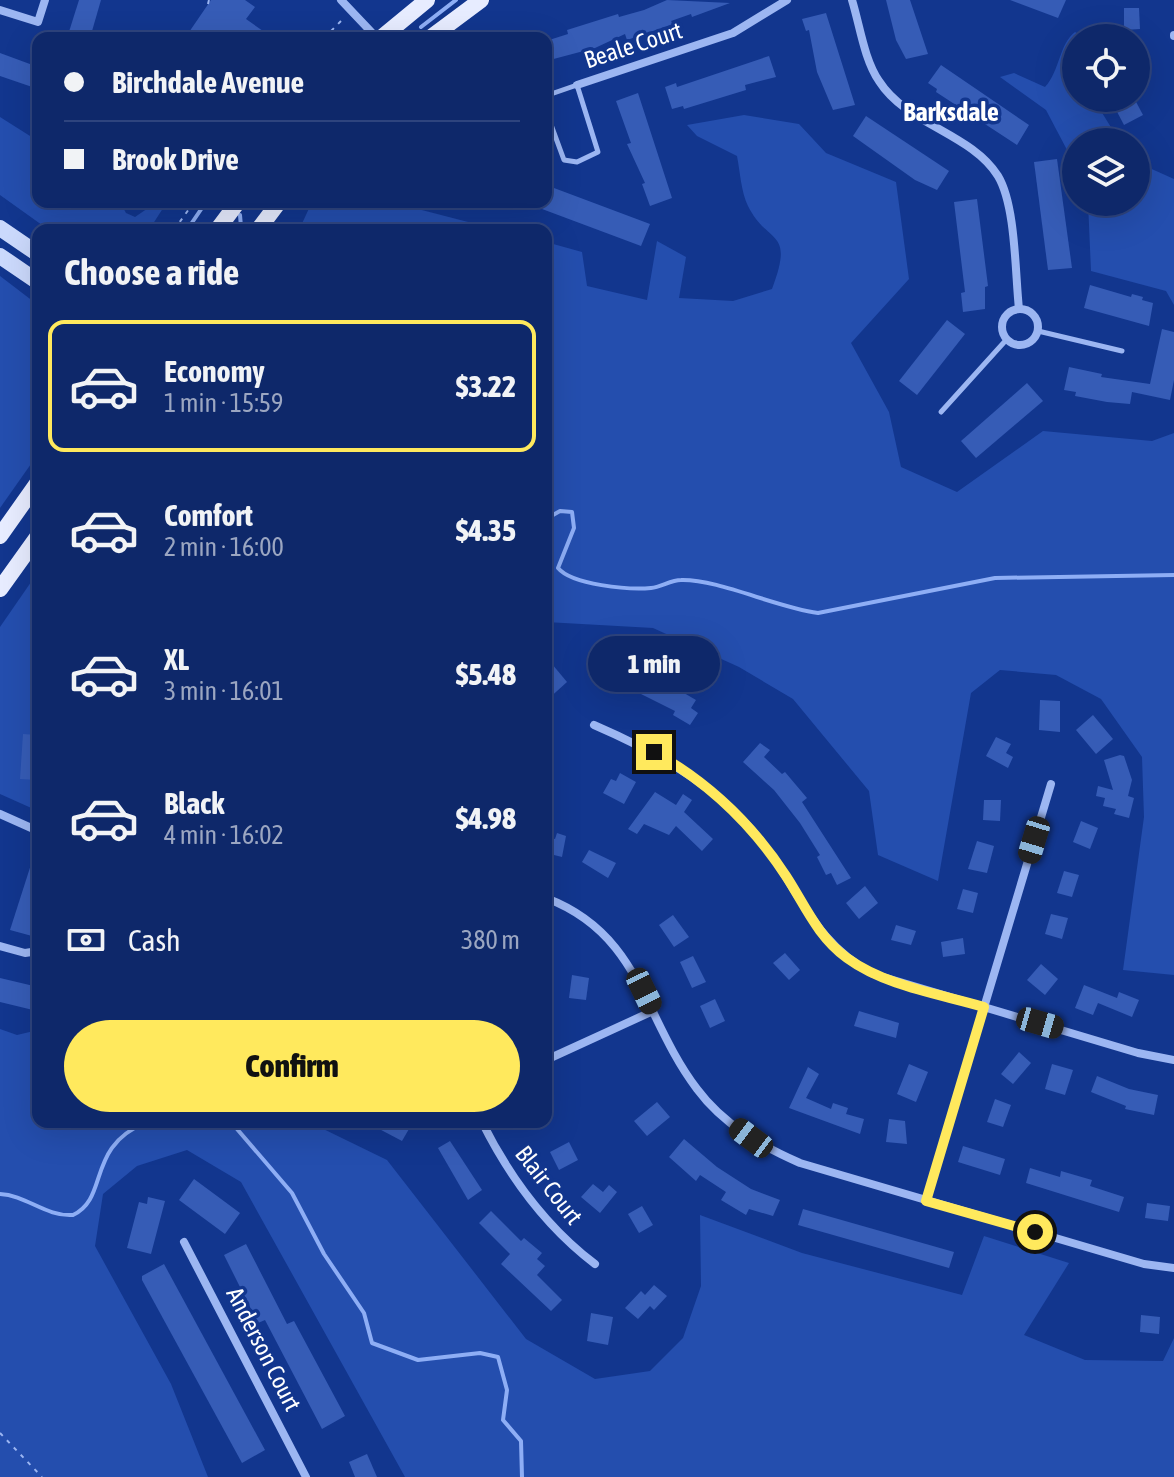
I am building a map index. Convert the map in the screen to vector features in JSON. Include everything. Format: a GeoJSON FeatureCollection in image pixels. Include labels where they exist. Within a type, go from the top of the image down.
{"type":"FeatureCollection","features":[{"type":"Feature","properties":{"kind":"main road"},"geometry":{"type":"LineString","coordinates":[[387,32],[427,0]]}},
{"type":"Feature","properties":{"kind":"main road"},"geometry":{"type":"LineString","coordinates":[[438,32],[481,0]]}},
{"type":"Feature","properties":{"kind":"main road"},"geometry":{"type":"LineString","coordinates":[[219,224],[233,208]]}},
{"type":"Feature","properties":{"kind":"main road"},"geometry":{"type":"LineString","coordinates":[[0,228],[32,250]]}},
{"type":"Feature","properties":{"kind":"main road"},"geometry":{"type":"LineString","coordinates":[[0,256],[32,278]]}},
{"type":"Feature","properties":{"kind":"main road"},"geometry":{"type":"LineString","coordinates":[[0,536],[32,491]]}},
{"type":"Feature","properties":{"kind":"main road"},"geometry":{"type":"LineString","coordinates":[[0,589],[32,544]]}},
{"type":"Feature","properties":{"kind":"street"},"geometry":{"type":"LineString","coordinates":[[0,10],[38,22],[45,0]]}},
{"type":"Feature","properties":{"kind":"street"},"geometry":{"type":"LineString","coordinates":[[341,0],[373,32]]}},
{"type":"Feature","properties":{"kind":"street","name":"Beale Court"},"geometry":{"type":"LineString","coordinates":[[577,85],[733,33],[787,0]]}},
{"type":"Feature","properties":{"kind":"street"},"geometry":{"type":"LineString","coordinates":[[852,0],[871,67],[889,94],[983,159],[999,178],[1007,205],[1019,309]]}},
{"type":"Feature","properties":{"kind":"street"},"geometry":{"type":"LineString","coordinates":[[1019,309],[1033,314],[1038,331],[1032,340],[1022,345],[1007,339],[1002,328],[1005,317],[1019,309]]}},
{"type":"Feature","properties":{"kind":"street"},"geometry":{"type":"LineString","coordinates":[[594,725],[668,760],[732,809],[765,846],[815,927],[844,956],[873,974],[1138,1053],[1174,1060]]}},
{"type":"Feature","properties":{"kind":"street"},"geometry":{"type":"LineString","coordinates":[[926,1201],[1051,784]]}},
{"type":"Feature","properties":{"kind":"street"},"geometry":{"type":"LineString","coordinates":[[0,814],[32,828]]}},
{"type":"Feature","properties":{"kind":"street"},"geometry":{"type":"LineString","coordinates":[[552,901],[588,920],[608,937],[634,972],[680,1064],[697,1090],[751,1138],[800,1163],[1144,1264],[1174,1268]]}},
{"type":"Feature","properties":{"kind":"street"},"geometry":{"type":"LineString","coordinates":[[0,946],[32,952]]}},
{"type":"Feature","properties":{"kind":"street"},"geometry":{"type":"LineString","coordinates":[[552,1057],[653,1011]]}},
{"type":"Feature","properties":{"kind":"street","name":"Blair Court"},"geometry":{"type":"LineString","coordinates":[[485,1128],[508,1171],[534,1207],[595,1264]]}},
{"type":"Feature","properties":{"kind":"street","name":"Anderson Court"},"geometry":{"type":"LineString","coordinates":[[184,1242],[306,1477]]}},
{"type":"Feature","properties":{"kind":"lane"},"geometry":{"type":"LineString","coordinates":[[552,94],[577,85],[598,152],[577,162],[564,160],[552,127]]}},
{"type":"Feature","properties":{"kind":"lane"},"geometry":{"type":"LineString","coordinates":[[1038,331],[1122,351]]}},
{"type":"Feature","properties":{"kind":"lane"},"geometry":{"type":"LineString","coordinates":[[941,412],[1007,339]]}},
{"type":"Feature","properties":{"kind":"path"},"geometry":{"type":"LineString","coordinates":[[330,32],[351,11]]}},
{"type":"Feature","properties":{"kind":"path"},"geometry":{"type":"LineString","coordinates":[[0,1433],[42,1477]]}},
{"type":"Feature","properties":{"kind":"shaded area"},"geometry":{"type":"Polygon","coordinates":[[[1062,53],[1062,112],[1102,112],[1111,128],[1062,128],[1062,140],[1046,110],[1000,77],[1014,73],[1045,87],[1062,53]]]}},
{"type":"Feature","properties":{"kind":"shaded area"},"geometry":{"type":"Polygon","coordinates":[[[744,115],[799,124],[826,153],[896,182],[909,279],[851,343],[889,412],[901,467],[957,492],[1043,431],[1152,441],[1174,433],[1174,975],[1123,970],[1144,817],[1142,757],[1101,699],[1056,675],[1000,670],[971,693],[938,881],[878,855],[869,791],[793,699],[739,667],[653,628],[552,622],[552,244],[582,252],[587,286],[647,300],[657,241],[686,257],[679,298],[733,301],[772,289],[778,270],[780,246],[748,206],[737,156],[697,136],[687,125],[744,115]]]}},
{"type":"Feature","properties":{"kind":"shaded area"},"geometry":{"type":"Polygon","coordinates":[[[0,117],[32,137],[32,208],[123,208],[135,217],[148,208],[163,208],[153,224],[41,224],[0,195],[0,117]]]}},
{"type":"Feature","properties":{"kind":"shaded area"},"geometry":{"type":"Polygon","coordinates":[[[1150,168],[1174,179],[1174,305],[1166,291],[1091,271],[1089,216],[1150,216],[1150,168]]]}},
{"type":"Feature","properties":{"kind":"shaded area"},"geometry":{"type":"Polygon","coordinates":[[[309,208],[414,208],[476,224],[302,224],[309,208]]]}},
{"type":"Feature","properties":{"kind":"shaded area"},"geometry":{"type":"Polygon","coordinates":[[[0,276],[32,300],[32,463],[0,508],[0,276]]]}},
{"type":"Feature","properties":{"kind":"shaded area"},"geometry":{"type":"Polygon","coordinates":[[[32,581],[32,808],[0,794],[0,627],[32,581]]]}},
{"type":"Feature","properties":{"kind":"shaded area"},"geometry":{"type":"Polygon","coordinates":[[[0,1029],[17,1035],[32,1031],[32,1128],[321,1128],[387,1160],[526,1339],[595,1379],[650,1371],[683,1338],[701,1286],[700,1215],[802,1253],[962,1295],[984,1236],[1069,1263],[1024,1335],[1085,1360],[1163,1361],[1174,1338],[1174,1477],[405,1477],[241,1182],[187,1150],[137,1166],[103,1194],[95,1246],[171,1384],[208,1477],[0,1477],[0,1029]]]}},
{"type":"Feature","properties":{"kind":"building"},"geometry":{"type":"Polygon","coordinates":[[[79,0],[101,0],[92,32],[69,32],[79,0]]]}},
{"type":"Feature","properties":{"kind":"building"},"geometry":{"type":"Polygon","coordinates":[[[211,0],[245,0],[255,7],[246,19],[264,32],[189,32],[211,0]]]}},
{"type":"Feature","properties":{"kind":"building"},"geometry":{"type":"Polygon","coordinates":[[[667,0],[730,3],[671,21],[673,24],[627,40],[625,34],[595,48],[552,59],[552,39],[568,34],[567,30],[618,14],[619,17],[667,0]]]}},
{"type":"Feature","properties":{"kind":"building"},"geometry":{"type":"Polygon","coordinates":[[[886,0],[910,0],[928,54],[906,59],[896,40],[886,0]]]}},
{"type":"Feature","properties":{"kind":"building"},"geometry":{"type":"Polygon","coordinates":[[[1010,0],[1066,0],[1058,18],[1010,0]]]}},
{"type":"Feature","properties":{"kind":"building"},"geometry":{"type":"Polygon","coordinates":[[[1124,8],[1139,8],[1140,24],[1124,24],[1124,8]]]}},
{"type":"Feature","properties":{"kind":"building"},"geometry":{"type":"Polygon","coordinates":[[[826,13],[855,105],[833,110],[817,72],[809,30],[806,31],[802,19],[826,13]]]}},
{"type":"Feature","properties":{"kind":"building"},"geometry":{"type":"Polygon","coordinates":[[[0,53],[32,65],[32,87],[0,76],[0,53]]]}},
{"type":"Feature","properties":{"kind":"building"},"geometry":{"type":"Polygon","coordinates":[[[769,56],[776,77],[745,85],[746,90],[684,109],[683,106],[672,109],[665,87],[676,83],[677,87],[769,56]]]}},
{"type":"Feature","properties":{"kind":"building"},"geometry":{"type":"Polygon","coordinates":[[[941,65],[1029,125],[1017,145],[936,92],[937,89],[928,83],[941,65]]]}},
{"type":"Feature","properties":{"kind":"building"},"geometry":{"type":"Polygon","coordinates":[[[638,93],[672,198],[650,206],[642,184],[645,183],[627,144],[631,143],[616,101],[638,93]]]}},
{"type":"Feature","properties":{"kind":"building"},"geometry":{"type":"Polygon","coordinates":[[[1117,112],[1141,112],[1143,115],[1124,125],[1117,112]]]}},
{"type":"Feature","properties":{"kind":"building"},"geometry":{"type":"Polygon","coordinates":[[[866,116],[949,171],[937,190],[915,180],[853,136],[866,116]]]}},
{"type":"Feature","properties":{"kind":"building"},"geometry":{"type":"Polygon","coordinates":[[[1057,159],[1062,216],[1065,216],[1072,268],[1048,270],[1034,162],[1057,159]]]}},
{"type":"Feature","properties":{"kind":"building"},"geometry":{"type":"Polygon","coordinates":[[[552,187],[650,224],[641,246],[539,208],[552,208],[552,187]]]}},
{"type":"Feature","properties":{"kind":"building"},"geometry":{"type":"Polygon","coordinates":[[[977,199],[988,286],[985,287],[985,309],[963,312],[961,293],[965,292],[954,202],[977,199]]]}},
{"type":"Feature","properties":{"kind":"building"},"geometry":{"type":"Polygon","coordinates":[[[1090,285],[1131,297],[1132,294],[1143,297],[1142,300],[1153,303],[1149,326],[1084,308],[1090,285]]]}},
{"type":"Feature","properties":{"kind":"building"},"geometry":{"type":"Polygon","coordinates":[[[947,320],[965,334],[917,395],[899,381],[947,320]]]}},
{"type":"Feature","properties":{"kind":"building"},"geometry":{"type":"Polygon","coordinates":[[[1162,329],[1174,332],[1174,380],[1170,400],[1132,392],[1130,404],[1107,402],[1075,396],[1076,392],[1064,390],[1069,367],[1102,374],[1101,377],[1150,384],[1162,329]]]}},
{"type":"Feature","properties":{"kind":"building"},"geometry":{"type":"Polygon","coordinates":[[[1027,383],[1043,401],[976,458],[961,441],[1027,383]]]}},
{"type":"Feature","properties":{"kind":"building"},"geometry":{"type":"Polygon","coordinates":[[[552,664],[567,682],[552,696],[552,664]]]}},
{"type":"Feature","properties":{"kind":"building"},"geometry":{"type":"Polygon","coordinates":[[[680,673],[692,679],[684,693],[696,700],[691,708],[698,713],[690,725],[673,715],[675,711],[641,694],[647,678],[671,690],[680,673]]]}},
{"type":"Feature","properties":{"kind":"building"},"geometry":{"type":"Polygon","coordinates":[[[1040,700],[1060,701],[1060,732],[1039,730],[1040,700]]]}},
{"type":"Feature","properties":{"kind":"building"},"geometry":{"type":"Polygon","coordinates":[[[1093,715],[1113,739],[1096,754],[1076,730],[1093,715]]]}},
{"type":"Feature","properties":{"kind":"building"},"geometry":{"type":"Polygon","coordinates":[[[23,734],[32,735],[32,780],[20,779],[23,734]]]}},
{"type":"Feature","properties":{"kind":"building"},"geometry":{"type":"Polygon","coordinates":[[[996,737],[1011,744],[1006,753],[1013,757],[1008,768],[986,756],[996,737]]]}},
{"type":"Feature","properties":{"kind":"building"},"geometry":{"type":"Polygon","coordinates":[[[760,743],[770,750],[764,757],[782,774],[785,772],[807,798],[802,802],[851,878],[837,885],[831,873],[826,875],[817,857],[820,855],[800,823],[774,790],[743,762],[760,743]]]}},
{"type":"Feature","properties":{"kind":"building"},"geometry":{"type":"Polygon","coordinates":[[[1124,756],[1132,780],[1128,796],[1134,798],[1129,818],[1114,814],[1116,809],[1103,806],[1105,798],[1096,796],[1098,786],[1113,790],[1104,760],[1124,756]]]}},
{"type":"Feature","properties":{"kind":"building"},"geometry":{"type":"Polygon","coordinates":[[[620,773],[636,782],[624,804],[603,793],[611,779],[616,781],[620,773]]]}},
{"type":"Feature","properties":{"kind":"building"},"geometry":{"type":"Polygon","coordinates":[[[655,792],[676,805],[683,794],[692,800],[684,812],[713,839],[702,851],[676,826],[669,835],[644,824],[637,834],[628,829],[655,792]]]}},
{"type":"Feature","properties":{"kind":"building"},"geometry":{"type":"Polygon","coordinates":[[[984,800],[1001,800],[1000,821],[983,820],[984,800]]]}},
{"type":"Feature","properties":{"kind":"building"},"geometry":{"type":"Polygon","coordinates":[[[1081,821],[1098,828],[1090,849],[1073,842],[1081,821]]]}},
{"type":"Feature","properties":{"kind":"building"},"geometry":{"type":"Polygon","coordinates":[[[557,833],[566,836],[562,857],[552,854],[552,838],[555,839],[557,833]]]}},
{"type":"Feature","properties":{"kind":"building"},"geometry":{"type":"Polygon","coordinates":[[[977,841],[994,846],[987,873],[968,869],[977,841]]]}},
{"type":"Feature","properties":{"kind":"building"},"geometry":{"type":"Polygon","coordinates":[[[589,850],[616,863],[608,878],[582,862],[589,850]]]}},
{"type":"Feature","properties":{"kind":"building"},"geometry":{"type":"Polygon","coordinates":[[[32,861],[32,936],[10,930],[32,861]]]}},
{"type":"Feature","properties":{"kind":"building"},"geometry":{"type":"Polygon","coordinates":[[[1064,871],[1079,875],[1072,897],[1057,893],[1064,871]]]}},
{"type":"Feature","properties":{"kind":"building"},"geometry":{"type":"Polygon","coordinates":[[[865,886],[878,903],[859,919],[846,903],[865,886]]]}},
{"type":"Feature","properties":{"kind":"building"},"geometry":{"type":"Polygon","coordinates":[[[963,889],[978,893],[973,913],[957,909],[963,889]]]}},
{"type":"Feature","properties":{"kind":"building"},"geometry":{"type":"Polygon","coordinates":[[[1051,914],[1068,918],[1062,939],[1045,934],[1051,914]]]}},
{"type":"Feature","properties":{"kind":"building"},"geometry":{"type":"Polygon","coordinates":[[[673,915],[689,937],[674,947],[659,925],[673,915]]]}},
{"type":"Feature","properties":{"kind":"building"},"geometry":{"type":"Polygon","coordinates":[[[896,925],[916,931],[911,945],[891,940],[896,925]]]}},
{"type":"Feature","properties":{"kind":"building"},"geometry":{"type":"Polygon","coordinates":[[[963,938],[965,954],[943,957],[941,942],[963,938]]]}},
{"type":"Feature","properties":{"kind":"building"},"geometry":{"type":"Polygon","coordinates":[[[785,953],[800,970],[789,980],[773,963],[785,953]]]}},
{"type":"Feature","properties":{"kind":"building"},"geometry":{"type":"Polygon","coordinates":[[[693,956],[706,982],[692,988],[680,962],[693,956]]]}},
{"type":"Feature","properties":{"kind":"building"},"geometry":{"type":"Polygon","coordinates":[[[1041,964],[1058,979],[1045,995],[1027,980],[1041,964]]]}},
{"type":"Feature","properties":{"kind":"building"},"geometry":{"type":"Polygon","coordinates":[[[572,975],[589,978],[586,1000],[569,998],[572,975]]]}},
{"type":"Feature","properties":{"kind":"building"},"geometry":{"type":"Polygon","coordinates":[[[0,978],[32,986],[32,1010],[0,1002],[0,978]]]}},
{"type":"Feature","properties":{"kind":"building"},"geometry":{"type":"Polygon","coordinates":[[[1084,985],[1117,998],[1119,992],[1139,1000],[1132,1017],[1098,1003],[1093,1015],[1075,1008],[1084,985]]]}},
{"type":"Feature","properties":{"kind":"building"},"geometry":{"type":"Polygon","coordinates":[[[715,999],[725,1021],[710,1028],[700,1006],[715,999]]]}},
{"type":"Feature","properties":{"kind":"building"},"geometry":{"type":"Polygon","coordinates":[[[859,1011],[899,1023],[896,1038],[854,1026],[859,1011]]]}},
{"type":"Feature","properties":{"kind":"building"},"geometry":{"type":"Polygon","coordinates":[[[1019,1052],[1031,1063],[1013,1084],[1001,1074],[1019,1052]]]}},
{"type":"Feature","properties":{"kind":"building"},"geometry":{"type":"Polygon","coordinates":[[[909,1064],[928,1072],[916,1102],[897,1094],[909,1064]]]}},
{"type":"Feature","properties":{"kind":"building"},"geometry":{"type":"Polygon","coordinates":[[[1052,1064],[1073,1070],[1065,1095],[1045,1089],[1052,1064]]]}},
{"type":"Feature","properties":{"kind":"building"},"geometry":{"type":"Polygon","coordinates":[[[808,1067],[819,1074],[806,1098],[831,1109],[833,1103],[848,1108],[846,1114],[864,1119],[860,1134],[789,1108],[808,1067]]]}},
{"type":"Feature","properties":{"kind":"building"},"geometry":{"type":"Polygon","coordinates":[[[1097,1076],[1129,1089],[1158,1095],[1154,1115],[1125,1109],[1126,1106],[1091,1092],[1097,1076]]]}},
{"type":"Feature","properties":{"kind":"building"},"geometry":{"type":"Polygon","coordinates":[[[995,1099],[1011,1105],[1003,1127],[987,1122],[995,1099]]]}},
{"type":"Feature","properties":{"kind":"building"},"geometry":{"type":"Polygon","coordinates":[[[657,1102],[670,1117],[647,1136],[634,1121],[657,1102]]]}},
{"type":"Feature","properties":{"kind":"building"},"geometry":{"type":"Polygon","coordinates":[[[889,1119],[905,1121],[907,1144],[886,1142],[889,1119]]]}},
{"type":"Feature","properties":{"kind":"building"},"geometry":{"type":"Polygon","coordinates":[[[377,1128],[410,1128],[402,1141],[377,1128]]]}},
{"type":"Feature","properties":{"kind":"building"},"geometry":{"type":"Polygon","coordinates":[[[684,1139],[717,1167],[751,1189],[780,1200],[773,1216],[749,1209],[746,1215],[721,1200],[726,1192],[700,1175],[696,1181],[669,1157],[684,1139]]]}},
{"type":"Feature","properties":{"kind":"building"},"geometry":{"type":"Polygon","coordinates":[[[450,1141],[482,1190],[468,1200],[438,1148],[450,1141]]]}},
{"type":"Feature","properties":{"kind":"building"},"geometry":{"type":"Polygon","coordinates":[[[569,1142],[578,1160],[559,1170],[550,1152],[569,1142]]]}},
{"type":"Feature","properties":{"kind":"building"},"geometry":{"type":"Polygon","coordinates":[[[963,1146],[1005,1159],[1000,1175],[958,1162],[963,1146]]]}},
{"type":"Feature","properties":{"kind":"building"},"geometry":{"type":"Polygon","coordinates":[[[1030,1168],[1060,1177],[1061,1171],[1092,1180],[1090,1186],[1124,1197],[1119,1212],[1026,1183],[1030,1168]]]}},
{"type":"Feature","properties":{"kind":"building"},"geometry":{"type":"Polygon","coordinates":[[[194,1179],[240,1213],[225,1234],[179,1200],[194,1179]]]}},
{"type":"Feature","properties":{"kind":"building"},"geometry":{"type":"Polygon","coordinates":[[[593,1184],[603,1192],[609,1185],[617,1192],[600,1213],[581,1197],[593,1184]]]}},
{"type":"Feature","properties":{"kind":"building"},"geometry":{"type":"Polygon","coordinates":[[[148,1197],[165,1201],[151,1254],[127,1248],[139,1202],[147,1204],[148,1197]]]}},
{"type":"Feature","properties":{"kind":"building"},"geometry":{"type":"Polygon","coordinates":[[[1147,1203],[1170,1206],[1168,1221],[1145,1218],[1147,1203]]]}},
{"type":"Feature","properties":{"kind":"building"},"geometry":{"type":"Polygon","coordinates":[[[642,1206],[653,1225],[639,1233],[628,1214],[642,1206]]]}},
{"type":"Feature","properties":{"kind":"building"},"geometry":{"type":"Polygon","coordinates":[[[803,1209],[954,1252],[949,1268],[798,1225],[803,1209]]]}},
{"type":"Feature","properties":{"kind":"building"},"geometry":{"type":"Polygon","coordinates":[[[491,1211],[521,1241],[524,1238],[542,1253],[537,1259],[545,1266],[537,1275],[562,1300],[551,1311],[501,1264],[510,1254],[479,1223],[491,1211]]]}},
{"type":"Feature","properties":{"kind":"building"},"geometry":{"type":"Polygon","coordinates":[[[246,1244],[287,1324],[294,1321],[345,1416],[322,1429],[265,1320],[258,1323],[224,1255],[246,1244]]]}},
{"type":"Feature","properties":{"kind":"building"},"geometry":{"type":"Polygon","coordinates":[[[164,1264],[265,1450],[242,1463],[142,1280],[142,1276],[164,1264]]]}},
{"type":"Feature","properties":{"kind":"building"},"geometry":{"type":"Polygon","coordinates":[[[654,1285],[667,1296],[654,1310],[650,1306],[638,1319],[625,1308],[641,1291],[645,1295],[654,1285]]]}},
{"type":"Feature","properties":{"kind":"building"},"geometry":{"type":"Polygon","coordinates":[[[591,1313],[613,1317],[608,1345],[587,1341],[591,1313]]]}},
{"type":"Feature","properties":{"kind":"building"},"geometry":{"type":"Polygon","coordinates":[[[1141,1315],[1160,1317],[1159,1334],[1140,1332],[1141,1315]]]}},
{"type":"Feature","properties":{"kind":"building"},"geometry":{"type":"Polygon","coordinates":[[[367,1454],[377,1477],[355,1477],[349,1462],[367,1454]]]}},
{"type":"Feature","properties":{"kind":"waterway"},"geometry":{"type":"LineString","coordinates":[[421,27],[456,0]]}},
{"type":"Feature","properties":{"kind":"waterway"},"geometry":{"type":"LineString","coordinates":[[191,224],[202,208]]}},
{"type":"Feature","properties":{"kind":"waterway"},"geometry":{"type":"LineString","coordinates":[[240,215],[241,224]]}},
{"type":"Feature","properties":{"kind":"waterway"},"geometry":{"type":"LineString","coordinates":[[552,516],[560,511],[572,512],[574,528],[558,568],[575,579],[641,588],[677,580],[696,581],[818,613],[995,578],[1174,575]]}},
{"type":"Feature","properties":{"kind":"waterway"},"geometry":{"type":"LineString","coordinates":[[0,1194],[19,1198],[54,1213],[73,1215],[84,1207],[91,1196],[114,1145],[136,1128]]}},
{"type":"Feature","properties":{"kind":"waterway"},"geometry":{"type":"LineString","coordinates":[[236,1128],[292,1193],[324,1254],[364,1313],[372,1343],[418,1360],[480,1353],[498,1357],[507,1390],[503,1420],[521,1441],[522,1477]]}},
{"type":"Feature","properties":{"kind":"district","name":"Barksdale"},"geometry":{"type":"Point","coordinates":[951,112]}},
{"type":"Feature","properties":{"kind":"route"},"geometry":{"type":"LineString","coordinates":[[654,752],[695,778],[740,817],[788,879],[815,927],[844,956],[873,974],[984,1007],[926,1201],[1035,1232]]}}]}
